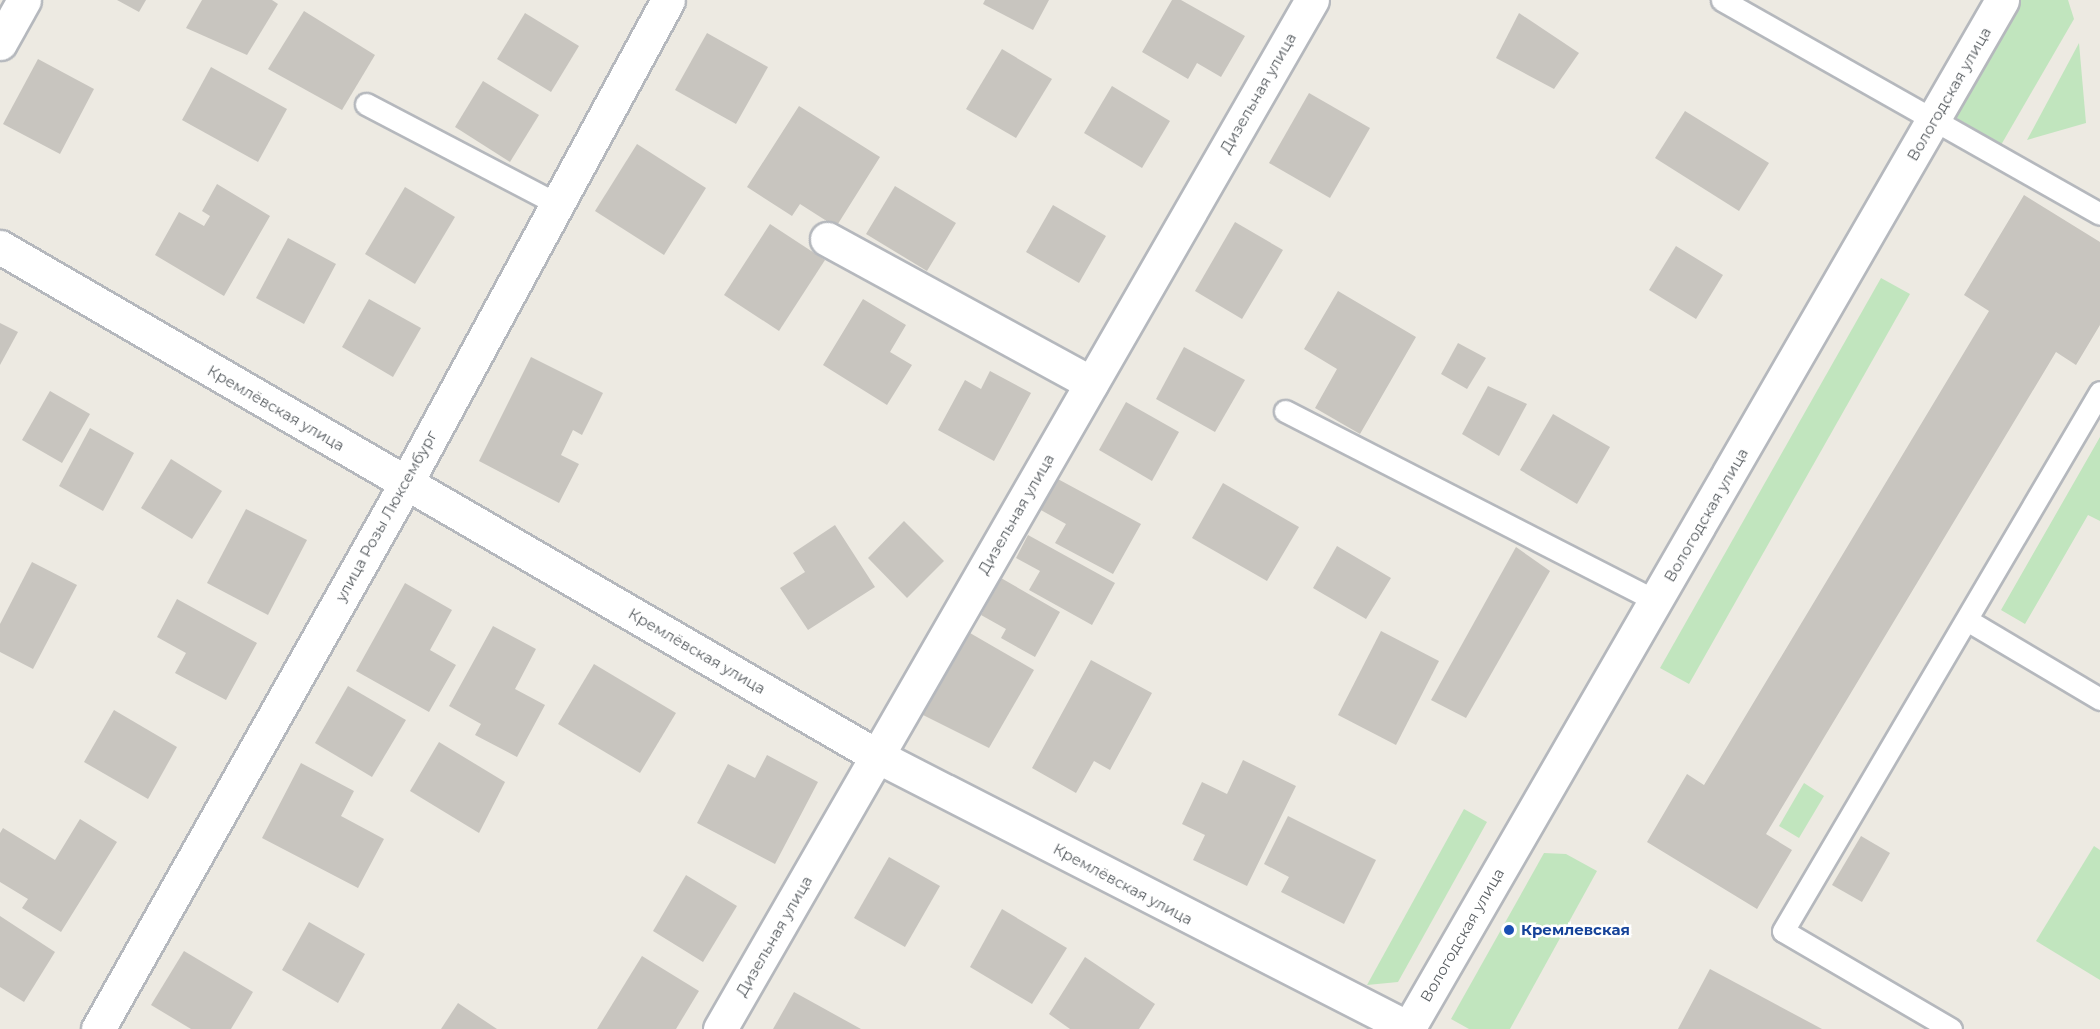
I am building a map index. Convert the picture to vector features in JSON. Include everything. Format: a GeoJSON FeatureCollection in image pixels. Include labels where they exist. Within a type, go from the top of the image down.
{"type":"FeatureCollection","features":[{"type":"Feature","properties":{"kind":"street"},"geometry":{"type":"LineString","coordinates":[[0,43],[24,0]]}},
{"type":"Feature","properties":{"kind":"street","name":"улица Розы Люксембург"},"geometry":{"type":"LineString","coordinates":[[98,1029],[406,483],[668,0]]}},
{"type":"Feature","properties":{"kind":"street","name":"Вологодская улица"},"geometry":{"type":"LineString","coordinates":[[1408,1029],[2002,0]]}},
{"type":"Feature","properties":{"kind":"street","name":"Дизельная улица"},"geometry":{"type":"LineString","coordinates":[[720,1029],[1091,383],[1305,2]]}},
{"type":"Feature","properties":{"kind":"street"},"geometry":{"type":"LineString","coordinates":[[827,239],[1091,383]]}},
{"type":"Feature","properties":{"kind":"street","name":"Кремлёвская улица"},"geometry":{"type":"LineString","coordinates":[[0,247],[877,756],[1408,1029]]}},
{"type":"Feature","properties":{"kind":"lane"},"geometry":{"type":"LineString","coordinates":[[1722,0],[1935,118],[2100,214]]}},
{"type":"Feature","properties":{"kind":"lane"},"geometry":{"type":"LineString","coordinates":[[366,104],[557,204]]}},
{"type":"Feature","properties":{"kind":"lane"},"geometry":{"type":"LineString","coordinates":[[1951,1029],[1783,931],[2100,392]]}},
{"type":"Feature","properties":{"kind":"lane"},"geometry":{"type":"LineString","coordinates":[[1285,411],[1656,601]]}},
{"type":"Feature","properties":{"kind":"lane"},"geometry":{"type":"LineString","coordinates":[[1966,620],[2100,699]]}},
{"type":"Feature","properties":{"kind":"green space"},"geometry":{"type":"Polygon","coordinates":[[[2014,0],[2068,0],[2074,19],[2001,145],[1948,113],[2014,0]]]}},
{"type":"Feature","properties":{"kind":"green space"},"geometry":{"type":"Polygon","coordinates":[[[2079,43],[2086,123],[2027,140],[2079,43]]]}},
{"type":"Feature","properties":{"kind":"green space"},"geometry":{"type":"Polygon","coordinates":[[[1881,278],[1910,294],[1689,684],[1660,668],[1881,278]]]}},
{"type":"Feature","properties":{"kind":"green space"},"geometry":{"type":"Polygon","coordinates":[[[2100,437],[2100,521],[2088,515],[2025,624],[2001,610],[2100,437]]]}},
{"type":"Feature","properties":{"kind":"green space"},"geometry":{"type":"Polygon","coordinates":[[[1804,783],[1824,796],[1799,838],[1779,826],[1804,783]]]}},
{"type":"Feature","properties":{"kind":"green space"},"geometry":{"type":"Polygon","coordinates":[[[1464,809],[1487,822],[1398,982],[1367,985],[1464,809]]]}},
{"type":"Feature","properties":{"kind":"green space"},"geometry":{"type":"Polygon","coordinates":[[[2094,846],[2100,850],[2100,980],[2036,941],[2094,846]]]}},
{"type":"Feature","properties":{"kind":"green space"},"geometry":{"type":"Polygon","coordinates":[[[1544,853],[1566,854],[1597,871],[1510,1029],[1469,1029],[1451,1019],[1544,853]]]}},
{"type":"Feature","properties":{"kind":"building"},"geometry":{"type":"Polygon","coordinates":[[[117,0],[146,0],[139,12],[117,0]]]}},
{"type":"Feature","properties":{"kind":"building"},"geometry":{"type":"Polygon","coordinates":[[[202,0],[272,0],[278,4],[247,55],[186,28],[202,0]]]}},
{"type":"Feature","properties":{"kind":"building"},"geometry":{"type":"Polygon","coordinates":[[[985,0],[1049,0],[1033,30],[983,4],[985,0]]]}},
{"type":"Feature","properties":{"kind":"building"},"geometry":{"type":"Polygon","coordinates":[[[1172,0],[1181,0],[1245,36],[1221,77],[1197,63],[1188,79],[1142,52],[1172,0]]]}},
{"type":"Feature","properties":{"kind":"building"},"geometry":{"type":"Polygon","coordinates":[[[304,11],[375,55],[342,110],[268,69],[304,11]]]}},
{"type":"Feature","properties":{"kind":"building"},"geometry":{"type":"Polygon","coordinates":[[[525,13],[579,46],[551,92],[497,59],[525,13]]]}},
{"type":"Feature","properties":{"kind":"building"},"geometry":{"type":"Polygon","coordinates":[[[1519,13],[1579,53],[1554,89],[1496,58],[1519,13]]]}},
{"type":"Feature","properties":{"kind":"building"},"geometry":{"type":"Polygon","coordinates":[[[707,33],[768,67],[736,124],[675,90],[707,33]]]}},
{"type":"Feature","properties":{"kind":"building"},"geometry":{"type":"Polygon","coordinates":[[[1002,49],[1052,79],[1016,138],[966,109],[1002,49]]]}},
{"type":"Feature","properties":{"kind":"building"},"geometry":{"type":"Polygon","coordinates":[[[38,59],[94,89],[60,154],[3,124],[38,59]]]}},
{"type":"Feature","properties":{"kind":"building"},"geometry":{"type":"Polygon","coordinates":[[[211,67],[287,109],[258,162],[182,120],[211,67]]]}},
{"type":"Feature","properties":{"kind":"building"},"geometry":{"type":"Polygon","coordinates":[[[483,81],[539,115],[510,162],[455,127],[483,81]]]}},
{"type":"Feature","properties":{"kind":"building"},"geometry":{"type":"Polygon","coordinates":[[[1112,86],[1170,121],[1142,168],[1084,133],[1112,86]]]}},
{"type":"Feature","properties":{"kind":"building"},"geometry":{"type":"Polygon","coordinates":[[[1309,93],[1370,128],[1330,198],[1269,163],[1309,93]]]}},
{"type":"Feature","properties":{"kind":"building"},"geometry":{"type":"Polygon","coordinates":[[[799,106],[880,157],[836,227],[800,204],[792,216],[747,187],[799,106]]]}},
{"type":"Feature","properties":{"kind":"building"},"geometry":{"type":"Polygon","coordinates":[[[1685,111],[1769,163],[1739,211],[1655,158],[1685,111]]]}},
{"type":"Feature","properties":{"kind":"building"},"geometry":{"type":"Polygon","coordinates":[[[637,144],[706,188],[664,255],[595,211],[637,144]]]}},
{"type":"Feature","properties":{"kind":"building"},"geometry":{"type":"Polygon","coordinates":[[[217,184],[270,216],[224,296],[155,255],[179,212],[204,226],[210,216],[202,211],[217,184]]]}},
{"type":"Feature","properties":{"kind":"building"},"geometry":{"type":"Polygon","coordinates":[[[895,186],[956,223],[927,271],[866,234],[895,186]]]}},
{"type":"Feature","properties":{"kind":"building"},"geometry":{"type":"Polygon","coordinates":[[[405,187],[455,217],[415,284],[365,254],[405,187]]]}},
{"type":"Feature","properties":{"kind":"building"},"geometry":{"type":"Polygon","coordinates":[[[2024,195],[2100,242],[2100,325],[2076,365],[2056,352],[1766,834],[1792,850],[1757,909],[1647,842],[1687,774],[1704,785],[1989,311],[1964,295],[2024,195]]]}},
{"type":"Feature","properties":{"kind":"building"},"geometry":{"type":"Polygon","coordinates":[[[1053,205],[1106,236],[1079,283],[1026,252],[1053,205]]]}},
{"type":"Feature","properties":{"kind":"building"},"geometry":{"type":"Polygon","coordinates":[[[1235,222],[1283,250],[1242,319],[1195,291],[1235,222]]]}},
{"type":"Feature","properties":{"kind":"building"},"geometry":{"type":"Polygon","coordinates":[[[770,224],[825,260],[779,331],[724,295],[770,224]]]}},
{"type":"Feature","properties":{"kind":"building"},"geometry":{"type":"Polygon","coordinates":[[[288,238],[336,264],[304,324],[256,298],[288,238]]]}},
{"type":"Feature","properties":{"kind":"building"},"geometry":{"type":"Polygon","coordinates":[[[1676,246],[1723,275],[1696,319],[1649,290],[1676,246]]]}},
{"type":"Feature","properties":{"kind":"building"},"geometry":{"type":"Polygon","coordinates":[[[1338,291],[1416,337],[1360,434],[1315,408],[1337,369],[1304,349],[1338,291]]]}},
{"type":"Feature","properties":{"kind":"building"},"geometry":{"type":"Polygon","coordinates":[[[369,299],[421,328],[393,377],[342,347],[369,299]]]}},
{"type":"Feature","properties":{"kind":"building"},"geometry":{"type":"Polygon","coordinates":[[[863,299],[906,325],[890,352],[912,365],[887,405],[823,365],[863,299]]]}},
{"type":"Feature","properties":{"kind":"building"},"geometry":{"type":"Polygon","coordinates":[[[0,323],[18,332],[0,365],[0,323]]]}},
{"type":"Feature","properties":{"kind":"building"},"geometry":{"type":"Polygon","coordinates":[[[1458,343],[1486,358],[1467,389],[1441,374],[1458,343]]]}},
{"type":"Feature","properties":{"kind":"building"},"geometry":{"type":"Polygon","coordinates":[[[1184,347],[1245,380],[1215,432],[1156,399],[1184,347]]]}},
{"type":"Feature","properties":{"kind":"building"},"geometry":{"type":"Polygon","coordinates":[[[531,357],[603,393],[582,435],[573,430],[561,455],[579,464],[559,503],[479,461],[531,357]]]}},
{"type":"Feature","properties":{"kind":"building"},"geometry":{"type":"Polygon","coordinates":[[[990,371],[1031,393],[994,461],[938,430],[965,380],[981,389],[990,371]]]}},
{"type":"Feature","properties":{"kind":"building"},"geometry":{"type":"Polygon","coordinates":[[[1488,386],[1527,404],[1499,456],[1462,434],[1488,386]]]}},
{"type":"Feature","properties":{"kind":"building"},"geometry":{"type":"Polygon","coordinates":[[[50,391],[90,414],[62,463],[22,440],[50,391]]]}},
{"type":"Feature","properties":{"kind":"building"},"geometry":{"type":"Polygon","coordinates":[[[1126,402],[1179,432],[1152,481],[1099,450],[1126,402]]]}},
{"type":"Feature","properties":{"kind":"building"},"geometry":{"type":"Polygon","coordinates":[[[1553,414],[1610,447],[1577,504],[1520,470],[1553,414]]]}},
{"type":"Feature","properties":{"kind":"building"},"geometry":{"type":"Polygon","coordinates":[[[90,428],[134,453],[103,511],[59,486],[90,428]]]}},
{"type":"Feature","properties":{"kind":"building"},"geometry":{"type":"Polygon","coordinates":[[[171,459],[222,491],[192,539],[141,508],[171,459]]]}},
{"type":"Feature","properties":{"kind":"building"},"geometry":{"type":"Polygon","coordinates":[[[1056,478],[1141,524],[1113,574],[1055,543],[1066,524],[1039,509],[1056,478]]]}},
{"type":"Feature","properties":{"kind":"building"},"geometry":{"type":"Polygon","coordinates":[[[1223,483],[1299,527],[1267,581],[1192,538],[1223,483]]]}},
{"type":"Feature","properties":{"kind":"building"},"geometry":{"type":"Polygon","coordinates":[[[246,509],[307,540],[268,615],[207,583],[246,509]]]}},
{"type":"Feature","properties":{"kind":"building"},"geometry":{"type":"Polygon","coordinates":[[[904,521],[944,561],[907,598],[868,558],[904,521]]]}},
{"type":"Feature","properties":{"kind":"building"},"geometry":{"type":"Polygon","coordinates":[[[835,525],[875,587],[808,630],[780,588],[805,572],[793,553],[835,525]]]}},
{"type":"Feature","properties":{"kind":"building"},"geometry":{"type":"Polygon","coordinates":[[[1028,535],[1115,583],[1092,625],[1029,590],[1040,571],[1016,558],[1028,535]]]}},
{"type":"Feature","properties":{"kind":"building"},"geometry":{"type":"Polygon","coordinates":[[[1337,546],[1391,578],[1366,619],[1313,588],[1337,546]]]}},
{"type":"Feature","properties":{"kind":"building"},"geometry":{"type":"Polygon","coordinates":[[[1516,547],[1550,571],[1466,718],[1431,700],[1516,547]]]}},
{"type":"Feature","properties":{"kind":"building"},"geometry":{"type":"Polygon","coordinates":[[[32,562],[77,585],[33,669],[0,652],[0,624],[32,562]]]}},
{"type":"Feature","properties":{"kind":"building"},"geometry":{"type":"Polygon","coordinates":[[[1001,578],[1060,612],[1035,657],[1001,638],[1006,629],[981,615],[1001,578]]]}},
{"type":"Feature","properties":{"kind":"building"},"geometry":{"type":"Polygon","coordinates":[[[405,583],[452,610],[430,650],[456,665],[429,712],[356,671],[405,583]]]}},
{"type":"Feature","properties":{"kind":"building"},"geometry":{"type":"Polygon","coordinates":[[[177,599],[257,643],[226,700],[175,673],[186,653],[157,637],[177,599]]]}},
{"type":"Feature","properties":{"kind":"building"},"geometry":{"type":"Polygon","coordinates":[[[493,626],[536,649],[515,689],[545,705],[517,757],[475,735],[481,724],[449,706],[493,626]]]}},
{"type":"Feature","properties":{"kind":"building"},"geometry":{"type":"Polygon","coordinates":[[[1381,631],[1439,661],[1396,745],[1338,715],[1381,631]]]}},
{"type":"Feature","properties":{"kind":"building"},"geometry":{"type":"Polygon","coordinates":[[[970,633],[1034,670],[989,748],[923,715],[970,633]]]}},
{"type":"Feature","properties":{"kind":"building"},"geometry":{"type":"Polygon","coordinates":[[[1091,660],[1152,693],[1110,770],[1094,761],[1076,793],[1032,768],[1091,660]]]}},
{"type":"Feature","properties":{"kind":"building"},"geometry":{"type":"Polygon","coordinates":[[[594,664],[676,713],[640,773],[558,724],[594,664]]]}},
{"type":"Feature","properties":{"kind":"building"},"geometry":{"type":"Polygon","coordinates":[[[348,686],[406,720],[372,777],[315,743],[348,686]]]}},
{"type":"Feature","properties":{"kind":"building"},"geometry":{"type":"Polygon","coordinates":[[[114,710],[177,747],[148,799],[84,762],[114,710]]]}},
{"type":"Feature","properties":{"kind":"building"},"geometry":{"type":"Polygon","coordinates":[[[439,742],[505,782],[479,833],[410,791],[439,742]]]}},
{"type":"Feature","properties":{"kind":"building"},"geometry":{"type":"Polygon","coordinates":[[[767,755],[818,782],[775,864],[697,823],[728,764],[755,778],[767,755]]]}},
{"type":"Feature","properties":{"kind":"building"},"geometry":{"type":"Polygon","coordinates":[[[1243,760],[1296,786],[1247,886],[1193,860],[1205,835],[1182,824],[1202,782],[1227,794],[1243,760]]]}},
{"type":"Feature","properties":{"kind":"building"},"geometry":{"type":"Polygon","coordinates":[[[301,763],[354,791],[341,816],[384,839],[358,888],[262,838],[301,763]]]}},
{"type":"Feature","properties":{"kind":"building"},"geometry":{"type":"Polygon","coordinates":[[[1288,816],[1376,860],[1344,924],[1281,892],[1289,877],[1264,864],[1288,816]]]}},
{"type":"Feature","properties":{"kind":"building"},"geometry":{"type":"Polygon","coordinates":[[[80,819],[117,842],[61,932],[22,908],[28,899],[0,882],[0,833],[3,828],[55,860],[80,819]]]}},
{"type":"Feature","properties":{"kind":"building"},"geometry":{"type":"Polygon","coordinates":[[[1861,836],[1890,853],[1862,902],[1832,885],[1861,836]]]}},
{"type":"Feature","properties":{"kind":"building"},"geometry":{"type":"Polygon","coordinates":[[[889,857],[940,886],[905,947],[854,918],[889,857]]]}},
{"type":"Feature","properties":{"kind":"building"},"geometry":{"type":"Polygon","coordinates":[[[686,875],[737,906],[703,962],[653,931],[686,875]]]}},
{"type":"Feature","properties":{"kind":"building"},"geometry":{"type":"Polygon","coordinates":[[[1002,909],[1067,948],[1032,1004],[970,967],[1002,909]]]}},
{"type":"Feature","properties":{"kind":"building"},"geometry":{"type":"Polygon","coordinates":[[[0,916],[55,952],[24,1002],[0,987],[0,916]]]}},
{"type":"Feature","properties":{"kind":"building"},"geometry":{"type":"Polygon","coordinates":[[[309,922],[365,954],[338,1003],[282,970],[309,922]]]}},
{"type":"Feature","properties":{"kind":"building"},"geometry":{"type":"Polygon","coordinates":[[[184,951],[253,992],[231,1029],[191,1029],[151,1005],[184,951]]]}},
{"type":"Feature","properties":{"kind":"building"},"geometry":{"type":"Polygon","coordinates":[[[642,956],[699,991],[676,1029],[597,1029],[642,956]]]}},
{"type":"Feature","properties":{"kind":"building"},"geometry":{"type":"Polygon","coordinates":[[[1085,957],[1155,1004],[1139,1029],[1070,1029],[1049,1014],[1085,957]]]}},
{"type":"Feature","properties":{"kind":"building"},"geometry":{"type":"Polygon","coordinates":[[[1710,969],[1822,1029],[1678,1029],[1710,969]]]}},
{"type":"Feature","properties":{"kind":"building"},"geometry":{"type":"Polygon","coordinates":[[[794,992],[861,1029],[773,1029],[794,992]]]}},
{"type":"Feature","properties":{"kind":"building"},"geometry":{"type":"Polygon","coordinates":[[[458,1003],[497,1029],[441,1029],[458,1003]]]}},
{"type":"Feature","properties":{"kind":"place","name":"Кремлевская"},"geometry":{"type":"Point","coordinates":[1509,930]}}]}
